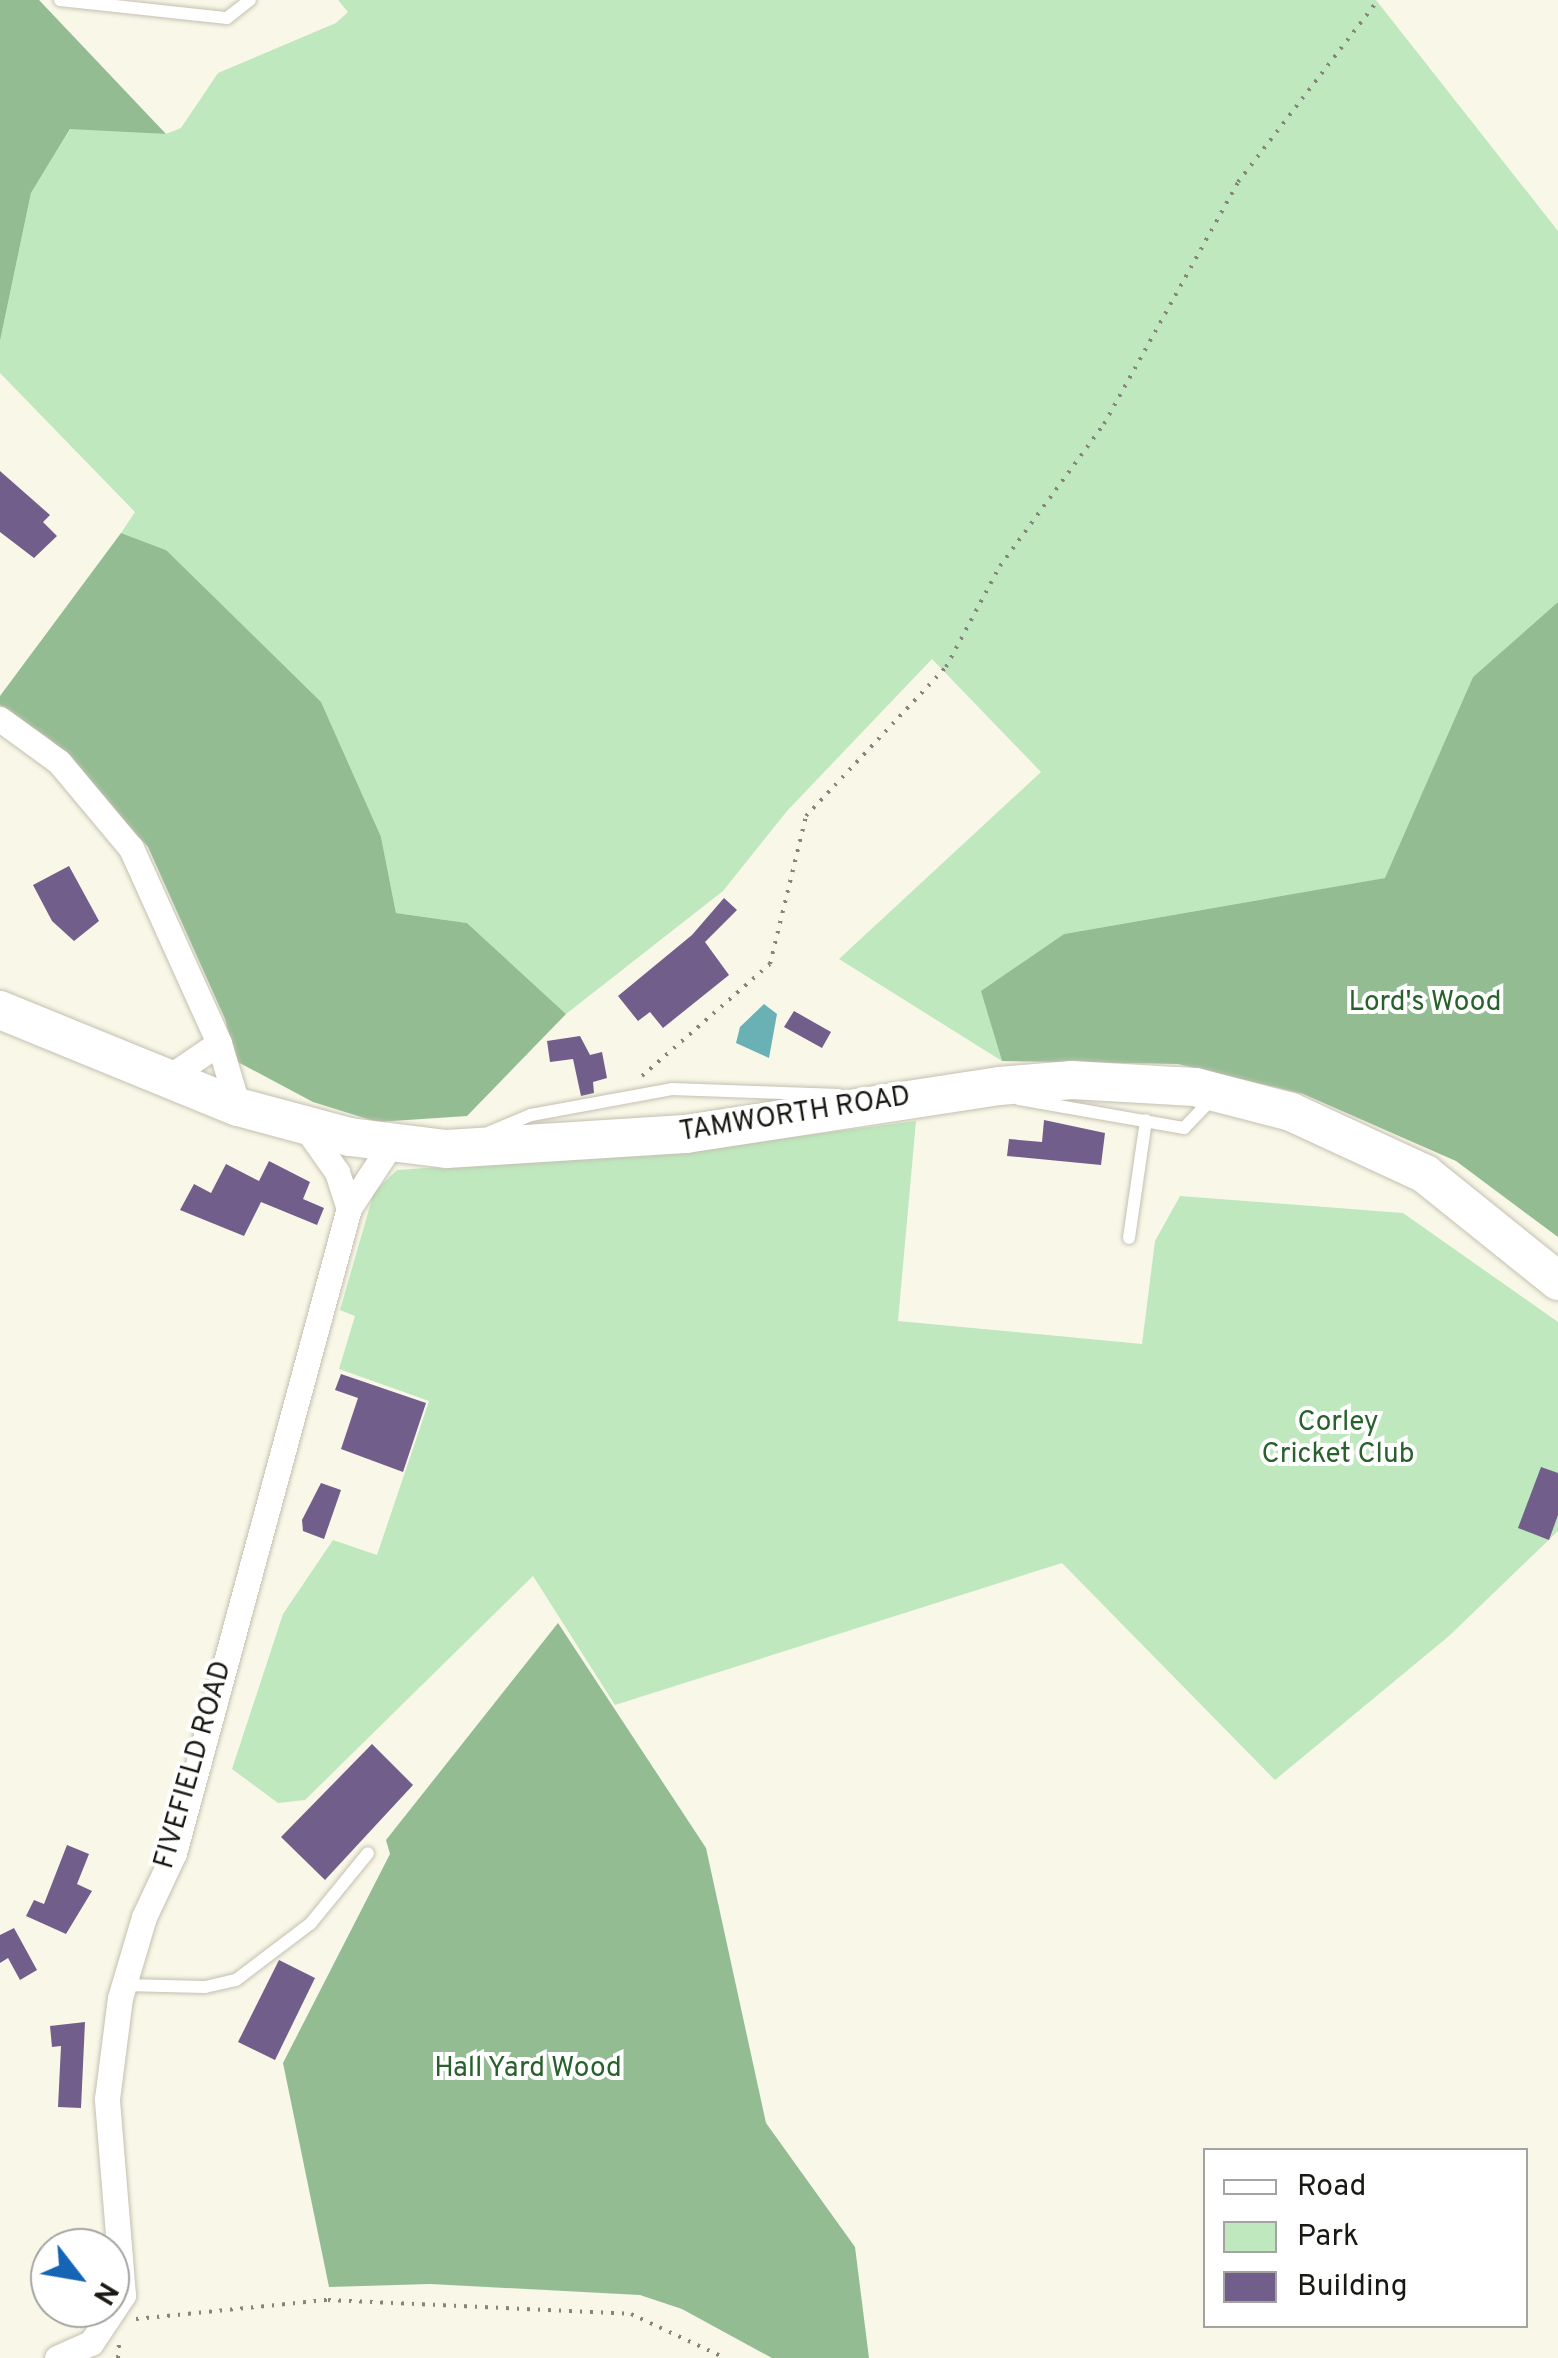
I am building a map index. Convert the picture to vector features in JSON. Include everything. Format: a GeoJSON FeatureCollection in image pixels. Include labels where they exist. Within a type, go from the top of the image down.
{"type":"FeatureCollection","features":[{"type":"Feature","properties":{"kind":"main road","name":"TAMWORTH ROAD"},"geometry":{"type":"LineString","coordinates":[[0,1010],[238,1108],[306,1128],[392,1144],[446,1149],[686,1134],[910,1097],[1087,1080],[1218,1092],[1336,1129],[1425,1174],[1558,1281]]}},
{"type":"Feature","properties":{"kind":"street"},"geometry":{"type":"LineString","coordinates":[[0,719],[59,762],[131,848],[219,1043],[238,1108]]}},
{"type":"Feature","properties":{"kind":"street"},"geometry":{"type":"LineString","coordinates":[[166,1079],[219,1043]]}},
{"type":"Feature","properties":{"kind":"street"},"geometry":{"type":"LineString","coordinates":[[306,1128],[337,1172],[349,1208]]}},
{"type":"Feature","properties":{"kind":"street","name":"FIVEFIELD ROAD"},"geometry":{"type":"LineString","coordinates":[[121,2228],[108,2100],[124,1985],[144,1917],[174,1853],[349,1208],[392,1144]]}},
{"type":"Feature","properties":{"kind":"street"},"geometry":{"type":"LineString","coordinates":[[57,2358],[91,2343],[104,2328]]}},
{"type":"Feature","properties":{"kind":"lane"},"geometry":{"type":"LineString","coordinates":[[60,0],[227,18],[250,0]]}},
{"type":"Feature","properties":{"kind":"lane"},"geometry":{"type":"LineString","coordinates":[[446,1149],[530,1115],[672,1088],[910,1097]]}},
{"type":"Feature","properties":{"kind":"lane"},"geometry":{"type":"LineString","coordinates":[[966,1090],[1184,1128],[1218,1092]]}},
{"type":"Feature","properties":{"kind":"lane"},"geometry":{"type":"LineString","coordinates":[[1129,1238],[1146,1120]]}},
{"type":"Feature","properties":{"kind":"lane"},"geometry":{"type":"LineString","coordinates":[[124,1985],[205,1987],[236,1980],[311,1923],[368,1854]]}},
{"type":"Feature","properties":{"kind":"path"},"geometry":{"type":"LineString","coordinates":[[632,1094],[648,1065],[770,964],[806,816],[946,668],[1000,566],[1104,424],[1238,182],[1378,0]]}},
{"type":"Feature","properties":{"kind":"path"},"geometry":{"type":"LineString","coordinates":[[130,2318],[328,2300],[423,2301],[631,2314],[725,2358]]}},
{"type":"Feature","properties":{"kind":"green space"},"geometry":{"type":"Polygon","coordinates":[[[0,0],[39,0],[166,134],[70,129],[31,193],[0,341],[0,0]]]}},
{"type":"Feature","properties":{"kind":"green space"},"geometry":{"type":"Polygon","coordinates":[[[338,0],[1376,0],[1558,231],[1558,602],[1473,677],[1386,878],[1064,934],[982,991],[1002,1061],[839,959],[1041,772],[932,659],[787,811],[723,891],[566,1014],[467,923],[396,913],[381,837],[166,550],[121,533],[135,512],[0,373],[0,341],[31,193],[71,128],[166,134],[181,128],[218,73],[336,23],[348,12],[338,0]]]}},
{"type":"Feature","properties":{"kind":"green space"},"geometry":{"type":"Polygon","coordinates":[[[121,533],[166,550],[321,702],[381,837],[396,913],[467,923],[566,1014],[467,1116],[377,1122],[313,1102],[236,1061],[225,1019],[148,847],[51,740],[0,705],[0,696],[121,533]]]}},
{"type":"Feature","properties":{"kind":"green space","name":"Lord's Wood"},"geometry":{"type":"Polygon","coordinates":[[[1558,602],[1558,1237],[1456,1161],[1303,1094],[1178,1064],[1002,1061],[981,991],[1064,934],[1385,878],[1473,677],[1558,602]]]}},
{"type":"Feature","properties":{"kind":"green space","name":"Corley Cricket Club"},"geometry":{"type":"Polygon","coordinates":[[[916,1121],[898,1321],[1142,1344],[1155,1241],[1180,1196],[1403,1213],[1558,1322],[1558,1531],[1449,1636],[1275,1780],[1062,1563],[615,1705],[533,1576],[305,1800],[278,1803],[232,1769],[283,1614],[333,1540],[377,1555],[429,1401],[339,1369],[355,1316],[340,1310],[374,1192],[397,1170],[693,1150],[916,1121]]]}},
{"type":"Feature","properties":{"kind":"green space","name":"Hall Yard Wood"},"geometry":{"type":"Polygon","coordinates":[[[558,1623],[706,1848],[766,2123],[855,2247],[869,2358],[772,2358],[682,2309],[640,2295],[430,2284],[329,2287],[283,2063],[390,1854],[386,1840],[558,1623]]]}},
{"type":"Feature","properties":{"kind":"water"},"geometry":{"type":"Polygon","coordinates":[[[764,1004],[777,1014],[769,1058],[736,1043],[740,1027],[764,1004]]]}},
{"type":"Feature","properties":{"kind":"building"},"geometry":{"type":"Polygon","coordinates":[[[0,471],[50,515],[43,522],[57,536],[34,558],[0,532],[0,471]]]}},
{"type":"Feature","properties":{"kind":"building"},"geometry":{"type":"Polygon","coordinates":[[[69,866],[99,921],[74,941],[52,921],[33,885],[69,866]]]}},
{"type":"Feature","properties":{"kind":"building"},"geometry":{"type":"Polygon","coordinates":[[[724,898],[737,910],[705,942],[729,975],[663,1028],[650,1012],[638,1021],[618,996],[692,935],[724,898]]]}},
{"type":"Feature","properties":{"kind":"building"},"geometry":{"type":"Polygon","coordinates":[[[794,1011],[831,1032],[822,1048],[784,1027],[794,1011]]]}},
{"type":"Feature","properties":{"kind":"building"},"geometry":{"type":"Polygon","coordinates":[[[580,1036],[590,1055],[602,1052],[607,1078],[593,1082],[594,1093],[581,1096],[573,1059],[550,1062],[547,1041],[580,1036]]]}},
{"type":"Feature","properties":{"kind":"building"},"geometry":{"type":"Polygon","coordinates":[[[1044,1120],[1105,1133],[1101,1165],[1007,1156],[1009,1139],[1042,1142],[1044,1120]]]}},
{"type":"Feature","properties":{"kind":"building"},"geometry":{"type":"Polygon","coordinates":[[[269,1161],[310,1182],[303,1199],[324,1208],[317,1225],[261,1202],[244,1236],[180,1210],[194,1184],[211,1193],[226,1164],[259,1181],[269,1161]]]}},
{"type":"Feature","properties":{"kind":"building"},"geometry":{"type":"Polygon","coordinates":[[[341,1374],[426,1403],[403,1472],[341,1449],[358,1398],[335,1390],[341,1374]]]}},
{"type":"Feature","properties":{"kind":"building"},"geometry":{"type":"Polygon","coordinates":[[[1541,1467],[1558,1473],[1558,1515],[1549,1540],[1518,1528],[1541,1467]]]}},
{"type":"Feature","properties":{"kind":"building"},"geometry":{"type":"Polygon","coordinates":[[[321,1483],[341,1490],[324,1539],[303,1531],[302,1520],[321,1483]]]}},
{"type":"Feature","properties":{"kind":"building"},"geometry":{"type":"Polygon","coordinates":[[[372,1744],[413,1785],[325,1880],[281,1837],[372,1744]]]}},
{"type":"Feature","properties":{"kind":"building"},"geometry":{"type":"Polygon","coordinates":[[[67,1845],[89,1854],[77,1884],[92,1891],[66,1934],[26,1916],[34,1900],[44,1904],[67,1845]]]}},
{"type":"Feature","properties":{"kind":"building"},"geometry":{"type":"Polygon","coordinates":[[[14,1928],[37,1970],[20,1980],[8,1958],[0,1963],[0,1935],[14,1928]]]}},
{"type":"Feature","properties":{"kind":"building"},"geometry":{"type":"Polygon","coordinates":[[[279,1960],[315,1978],[275,2060],[238,2042],[279,1960]]]}},
{"type":"Feature","properties":{"kind":"building"},"geometry":{"type":"Polygon","coordinates":[[[85,2022],[81,2108],[58,2107],[61,2046],[52,2047],[50,2026],[85,2022]]]}}]}
